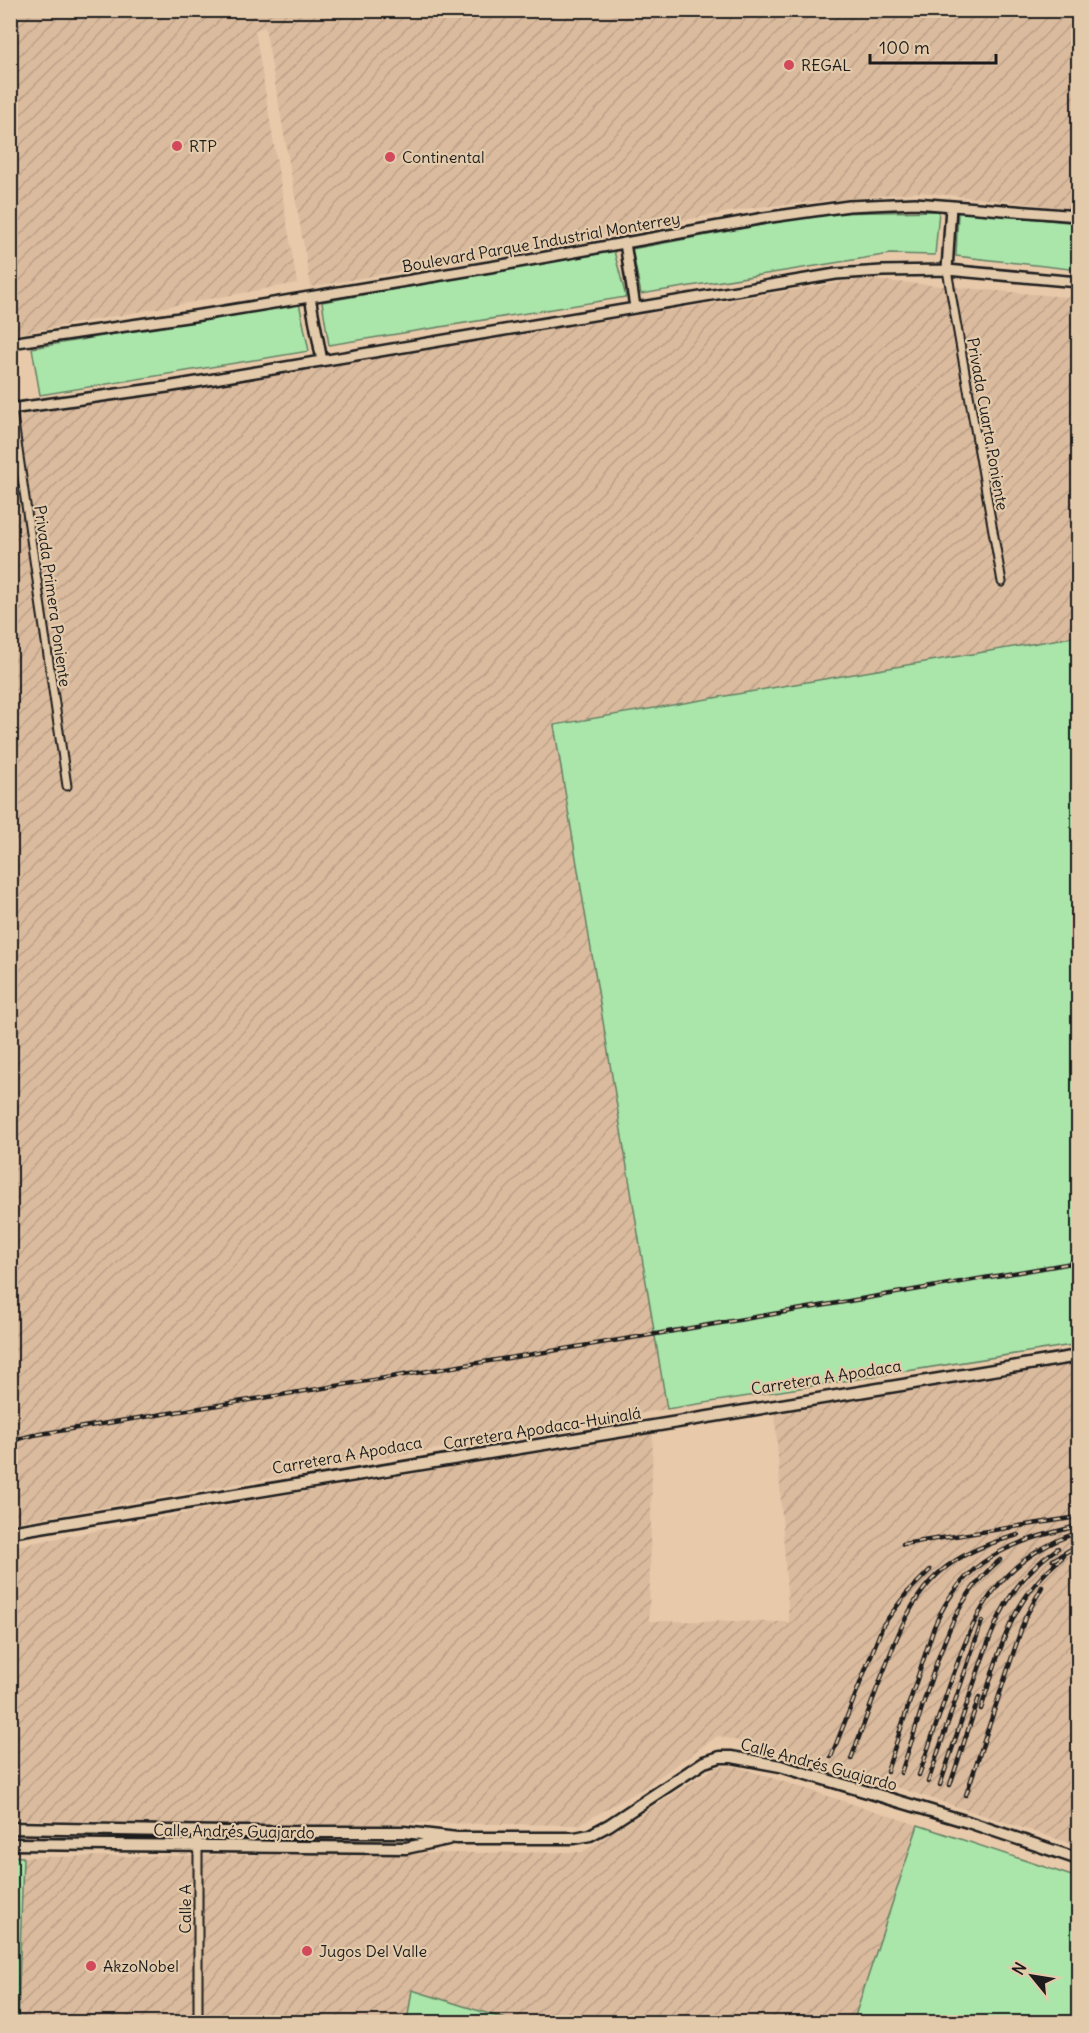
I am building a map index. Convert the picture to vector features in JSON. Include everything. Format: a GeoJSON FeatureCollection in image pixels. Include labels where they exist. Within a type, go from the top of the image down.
{"type":"FeatureCollection","features":[{"type":"Feature","properties":{"kind":"main road","name":"Carretera A Apodaca"},"geometry":{"type":"LineString","coordinates":[[10,1526],[1078,1351]]}},
{"type":"Feature","properties":{"kind":"main road","name":"Carretera Apodaca-Huinalá"},"geometry":{"type":"LineString","coordinates":[[10,1532],[1078,1356]]}},
{"type":"Feature","properties":{"kind":"main road","name":"Calle Andrés Guajardo"},"geometry":{"type":"LineString","coordinates":[[10,1828],[404,1832],[457,1838],[583,1837],[609,1825],[704,1762],[720,1757],[732,1757],[780,1766],[868,1791],[1078,1859]]}},
{"type":"Feature","properties":{"kind":"main road","name":"Calle Andrés Guajardo"},"geometry":{"type":"LineString","coordinates":[[10,1844],[406,1848],[457,1838]]}},
{"type":"Feature","properties":{"kind":"street","name":"Boulevard Parque Industrial Monterrey"},"geometry":{"type":"LineString","coordinates":[[10,343],[310,297],[764,218],[849,206],[915,203],[1078,216]]}},
{"type":"Feature","properties":{"kind":"street"},"geometry":{"type":"LineString","coordinates":[[947,270],[951,206]]}},
{"type":"Feature","properties":{"kind":"street"},"geometry":{"type":"LineString","coordinates":[[625,243],[635,308]]}},
{"type":"Feature","properties":{"kind":"street"},"geometry":{"type":"LineString","coordinates":[[11,406],[167,387],[836,274],[947,270],[1078,282]]}},
{"type":"Feature","properties":{"kind":"street","name":"Privada Cuarta Poniente"},"geometry":{"type":"LineString","coordinates":[[947,270],[1002,582]]}},
{"type":"Feature","properties":{"kind":"street"},"geometry":{"type":"LineString","coordinates":[[310,297],[322,361]]}},
{"type":"Feature","properties":{"kind":"street","name":"Privada Primera Poniente"},"geometry":{"type":"LineString","coordinates":[[11,406],[67,786]]}},
{"type":"Feature","properties":{"kind":"street","name":"Calle A"},"geometry":{"type":"LineString","coordinates":[[198,1831],[198,2022]]}},
{"type":"Feature","properties":{"kind":"shaded area"},"geometry":{"type":"Polygon","coordinates":[[[11,10],[1078,11],[1078,209],[919,192],[751,208],[311,287],[265,27],[255,30],[297,283],[11,335],[11,10]]]}},
{"type":"Feature","properties":{"kind":"shaded area"},"geometry":{"type":"Polygon","coordinates":[[[862,279],[1078,298],[1078,636],[555,725],[667,1409],[11,1523],[11,417],[862,279]]]}},
{"type":"Feature","properties":{"kind":"shaded area"},"geometry":{"type":"Polygon","coordinates":[[[1078,1361],[1078,1846],[816,1761],[718,1736],[645,1787],[579,1825],[423,1823],[247,1826],[11,1819],[11,1547],[250,1501],[425,1472],[653,1426],[649,1621],[789,1622],[775,1413],[1078,1361]]]}},
{"type":"Feature","properties":{"kind":"shaded area"},"geometry":{"type":"Polygon","coordinates":[[[735,1766],[918,1825],[853,2022],[515,2022],[412,1990],[407,2022],[18,2022],[23,1857],[582,1852],[716,1767],[735,1766]]]}},
{"type":"Feature","properties":{"kind":"green space"},"geometry":{"type":"Polygon","coordinates":[[[939,211],[935,255],[890,254],[641,294],[632,249],[827,213],[939,211]]]}},
{"type":"Feature","properties":{"kind":"green space"},"geometry":{"type":"Polygon","coordinates":[[[958,211],[1078,223],[1078,270],[956,256],[958,211]]]}},
{"type":"Feature","properties":{"kind":"green space"},"geometry":{"type":"Polygon","coordinates":[[[614,251],[626,297],[329,345],[322,302],[614,251]]]}},
{"type":"Feature","properties":{"kind":"green space"},"geometry":{"type":"Polygon","coordinates":[[[299,303],[309,351],[40,395],[32,348],[299,303]]]}},
{"type":"Feature","properties":{"kind":"green space"},"geometry":{"type":"Polygon","coordinates":[[[1078,636],[1078,1344],[667,1409],[554,725],[1078,636]]]}},
{"type":"Feature","properties":{"kind":"green space"},"geometry":{"type":"Polygon","coordinates":[[[918,1825],[1078,1878],[1078,2022],[853,2022],[918,1825]]]}},
{"type":"Feature","properties":{"kind":"green space"},"geometry":{"type":"Polygon","coordinates":[[[11,1856],[23,1857],[18,2022],[10,2022],[11,1856]]]}},
{"type":"Feature","properties":{"kind":"green space"},"geometry":{"type":"Polygon","coordinates":[[[412,1990],[515,2022],[407,2022],[412,1990]]]}},
{"type":"Feature","properties":{"kind":"railway"},"geometry":{"type":"LineString","coordinates":[[10,1441],[34,1435],[656,1334],[1078,1262]]}},
{"type":"Feature","properties":{"kind":"railway"},"geometry":{"type":"LineString","coordinates":[[903,1544],[1078,1517]]}},
{"type":"Feature","properties":{"kind":"railway"},"geometry":{"type":"LineString","coordinates":[[887,1771],[934,1627],[959,1584],[975,1569],[1011,1547],[1078,1526]]}},
{"type":"Feature","properties":{"kind":"railway"},"geometry":{"type":"LineString","coordinates":[[919,1775],[958,1660],[979,1613],[992,1593],[1026,1558],[1076,1533]]}},
{"type":"Feature","properties":{"kind":"railway"},"geometry":{"type":"LineString","coordinates":[[851,1759],[896,1641],[918,1598],[931,1581],[966,1555],[989,1544],[1018,1535]]}},
{"type":"Feature","properties":{"kind":"railway"},"geometry":{"type":"LineString","coordinates":[[1053,1560],[1078,1545]]}},
{"type":"Feature","properties":{"kind":"railway"},"geometry":{"type":"LineString","coordinates":[[940,1785],[986,1648],[1002,1611],[1025,1577],[1058,1548]]}},
{"type":"Feature","properties":{"kind":"railway"},"geometry":{"type":"LineString","coordinates":[[981,1709],[1002,1645],[1019,1607],[1045,1573],[1063,1557]]}},
{"type":"Feature","properties":{"kind":"railway"},"geometry":{"type":"LineString","coordinates":[[901,1773],[935,1667],[955,1617],[974,1587],[1000,1560]]}},
{"type":"Feature","properties":{"kind":"railway"},"geometry":{"type":"LineString","coordinates":[[831,1757],[883,1625],[906,1594],[930,1570]]}},
{"type":"Feature","properties":{"kind":"railway"},"geometry":{"type":"LineString","coordinates":[[966,1795],[1025,1618],[1042,1587]]}},
{"type":"Feature","properties":{"kind":"railway"},"geometry":{"type":"LineString","coordinates":[[928,1782],[982,1621]]}},
{"type":"Feature","properties":{"kind":"railway"},"geometry":{"type":"LineString","coordinates":[[950,1785],[979,1697]]}},
{"type":"Feature","properties":{"kind":"place","name":"REGAL"},"geometry":{"type":"Point","coordinates":[789,65]}},
{"type":"Feature","properties":{"kind":"place","name":"RTP"},"geometry":{"type":"Point","coordinates":[177,146]}},
{"type":"Feature","properties":{"kind":"place","name":"Continental"},"geometry":{"type":"Point","coordinates":[390,157]}},
{"type":"Feature","properties":{"kind":"place","name":"Jugos Del Valle"},"geometry":{"type":"Point","coordinates":[307,1951]}},
{"type":"Feature","properties":{"kind":"place","name":"AkzoNobel"},"geometry":{"type":"Point","coordinates":[91,1966]}}]}
